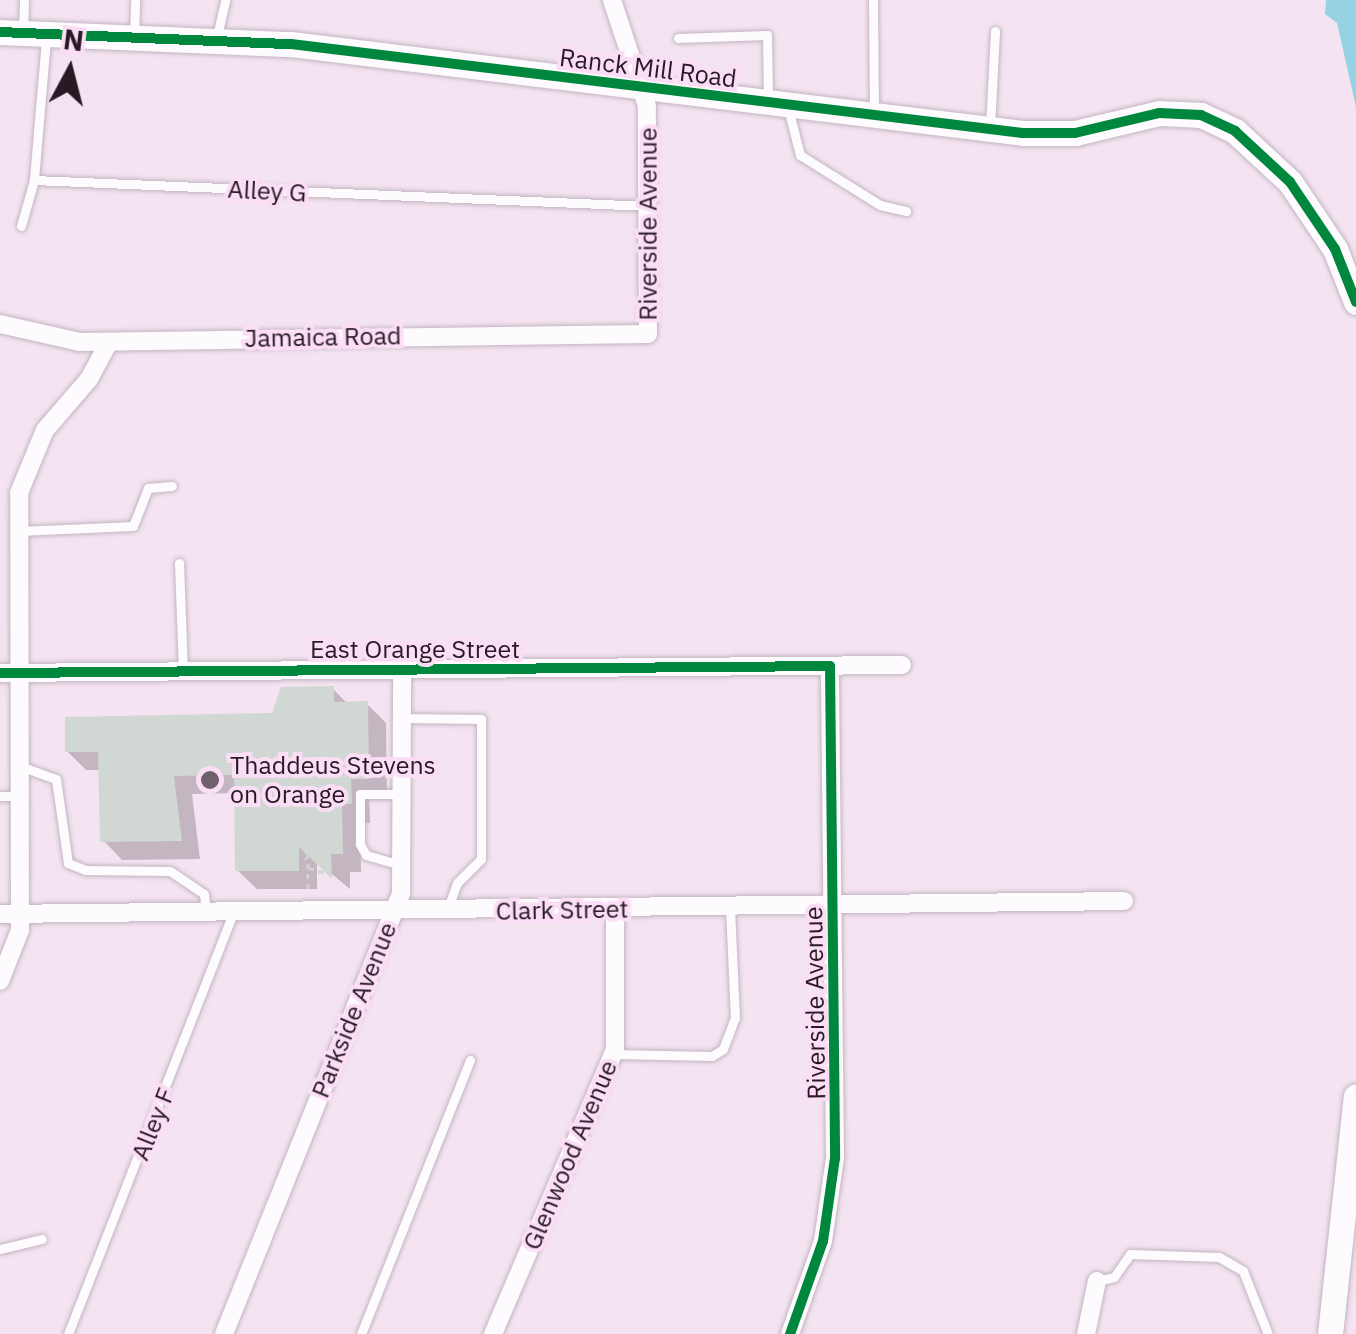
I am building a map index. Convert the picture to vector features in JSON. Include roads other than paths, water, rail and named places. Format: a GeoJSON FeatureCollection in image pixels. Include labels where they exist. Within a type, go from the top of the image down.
{"type":"FeatureCollection","features":[{"type":"Feature","properties":{"kind":"street","name":"Riverside Avenue"},"geometry":{"type":"LineString","coordinates":[[612,0],[642,88],[648,206],[648,334]]}},
{"type":"Feature","properties":{"kind":"street","name":"Ranck Mill Road"},"geometry":{"type":"LineString","coordinates":[[23,33],[216,37],[990,130],[1075,133],[1182,112],[1223,124],[1274,162],[1335,249],[1356,302]]}},
{"type":"Feature","properties":{"kind":"street","name":"Jamaica Road"},"geometry":{"type":"LineString","coordinates":[[0,324],[49,339],[109,342],[648,334]]}},
{"type":"Feature","properties":{"kind":"street"},"geometry":{"type":"LineString","coordinates":[[0,981],[20,914],[9,796],[18,765],[8,672],[16,531],[31,455],[109,342]]}},
{"type":"Feature","properties":{"kind":"street","name":"East Orange Street"},"geometry":{"type":"LineString","coordinates":[[8,672],[902,665]]}},
{"type":"Feature","properties":{"kind":"street","name":"Riverside Avenue"},"geometry":{"type":"LineString","coordinates":[[790,1334],[813,1276],[831,1201],[834,906],[830,666]]}},
{"type":"Feature","properties":{"kind":"street","name":"Parkside Avenue"},"geometry":{"type":"LineString","coordinates":[[224,1334],[394,911],[402,865],[402,669]]}},
{"type":"Feature","properties":{"kind":"street","name":"Clark Street"},"geometry":{"type":"LineString","coordinates":[[0,914],[205,903],[233,912],[1124,901]]}},
{"type":"Feature","properties":{"kind":"street","name":"Glenwood Avenue"},"geometry":{"type":"LineString","coordinates":[[493,1334],[614,1054],[615,909]]}},
{"type":"Feature","properties":{"kind":"street"},"geometry":{"type":"LineString","coordinates":[[1330,1334],[1356,1096]]}},
{"type":"Feature","properties":{"kind":"street"},"geometry":{"type":"LineString","coordinates":[[1086,1334],[1096,1280]]}},
{"type":"Feature","properties":{"kind":"lane"},"geometry":{"type":"LineString","coordinates":[[20,226],[34,180],[24,0]]}},
{"type":"Feature","properties":{"kind":"lane"},"geometry":{"type":"LineString","coordinates":[[134,35],[135,0]]}},
{"type":"Feature","properties":{"kind":"lane"},"geometry":{"type":"LineString","coordinates":[[216,37],[225,0]]}},
{"type":"Feature","properties":{"kind":"lane"},"geometry":{"type":"LineString","coordinates":[[873,0],[874,116]]}},
{"type":"Feature","properties":{"kind":"lane"},"geometry":{"type":"LineString","coordinates":[[990,130],[995,32]]}},
{"type":"Feature","properties":{"kind":"lane"},"geometry":{"type":"LineString","coordinates":[[678,38],[766,35],[778,104],[800,155],[880,205],[906,211]]}},
{"type":"Feature","properties":{"kind":"lane","name":"Alley G"},"geometry":{"type":"LineString","coordinates":[[34,180],[648,206]]}},
{"type":"Feature","properties":{"kind":"lane"},"geometry":{"type":"LineString","coordinates":[[16,531],[133,526],[148,488],[172,486]]}},
{"type":"Feature","properties":{"kind":"lane"},"geometry":{"type":"LineString","coordinates":[[179,563],[183,670]]}},
{"type":"Feature","properties":{"kind":"lane"},"geometry":{"type":"LineString","coordinates":[[402,718],[481,718],[480,859],[457,883],[447,911]]}},
{"type":"Feature","properties":{"kind":"lane"},"geometry":{"type":"LineString","coordinates":[[18,765],[56,779],[68,863],[85,870],[170,872],[205,903]]}},
{"type":"Feature","properties":{"kind":"lane"},"geometry":{"type":"LineString","coordinates":[[402,794],[360,794],[363,853],[402,865]]}},
{"type":"Feature","properties":{"kind":"lane"},"geometry":{"type":"LineString","coordinates":[[614,1054],[712,1056],[723,1048],[735,1018],[730,908]]}},
{"type":"Feature","properties":{"kind":"lane","name":"Alley F"},"geometry":{"type":"LineString","coordinates":[[68,1334],[233,912]]}},
{"type":"Feature","properties":{"kind":"lane"},"geometry":{"type":"LineString","coordinates":[[361,1334],[470,1060]]}},
{"type":"Feature","properties":{"kind":"lane"},"geometry":{"type":"LineString","coordinates":[[0,1249],[42,1238]]}},
{"type":"Feature","properties":{"kind":"lane"},"geometry":{"type":"LineString","coordinates":[[1096,1280],[1114,1277],[1130,1254],[1219,1257],[1243,1271],[1268,1334]]}},
{"type":"Feature","properties":{"kind":"water"},"geometry":{"type":"Polygon","coordinates":[[[1326,0],[1356,0],[1356,107],[1337,23],[1325,14],[1326,0]]]}},
{"type":"Feature","properties":{"kind":"place","name":"Thaddeus Stevens on Orange"},"geometry":{"type":"Point","coordinates":[210,780]}}]}
